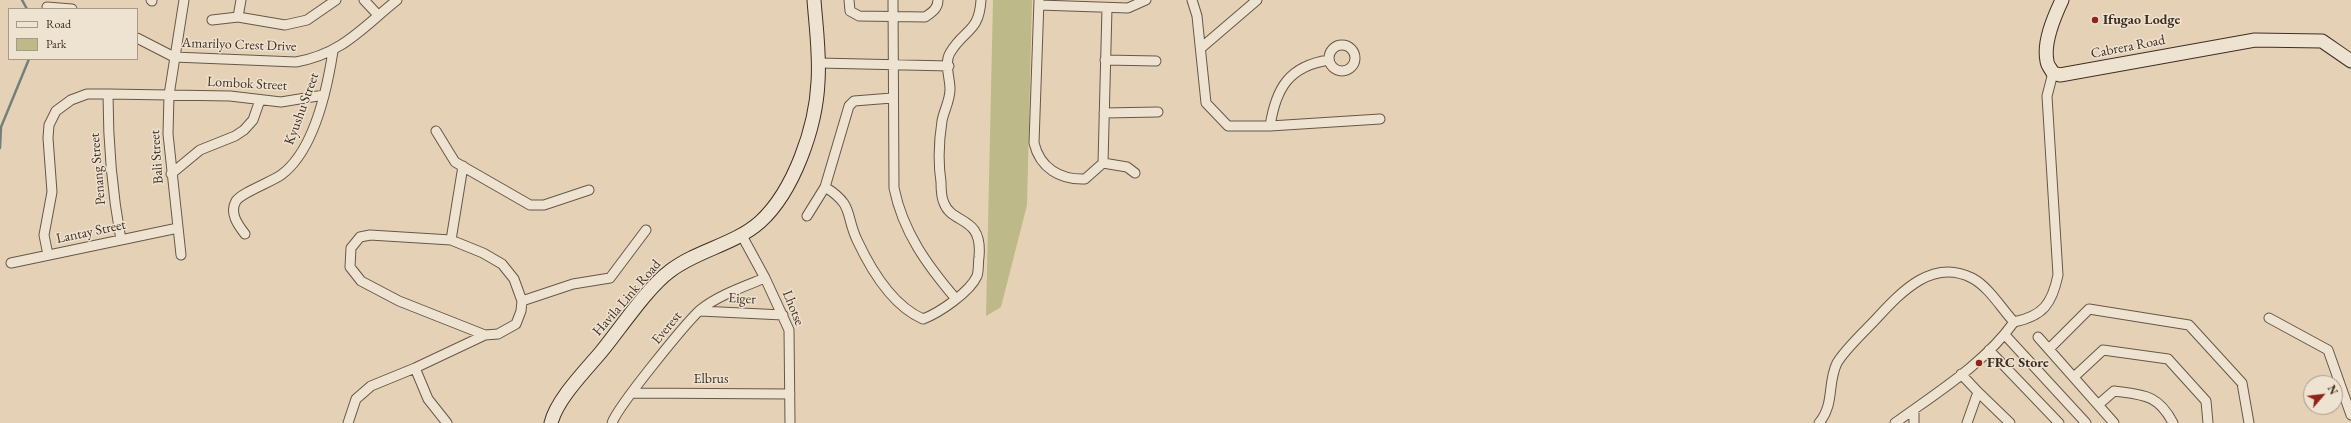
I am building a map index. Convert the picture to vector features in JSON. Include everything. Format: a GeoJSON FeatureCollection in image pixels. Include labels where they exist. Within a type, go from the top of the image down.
{"type":"FeatureCollection","features":[{"type":"Feature","properties":{"kind":"street","name":"Bali Street"},"geometry":{"type":"LineString","coordinates":[[181,255],[171,174],[168,134],[168,95],[184,0]]}},
{"type":"Feature","properties":{"kind":"street"},"geometry":{"type":"LineString","coordinates":[[238,17],[241,0]]}},
{"type":"Feature","properties":{"kind":"street"},"geometry":{"type":"LineString","coordinates":[[212,20],[238,17],[285,25],[307,20],[322,12],[336,0]]}},
{"type":"Feature","properties":{"kind":"street"},"geometry":{"type":"LineString","coordinates":[[364,0],[378,15]]}},
{"type":"Feature","properties":{"kind":"street","name":"Amarilyo Crest Drive"},"geometry":{"type":"LineString","coordinates":[[138,39],[174,57],[291,62],[315,59],[333,51],[397,0]]}},
{"type":"Feature","properties":{"kind":"street","name":"Havila Link Road"},"geometry":{"type":"LineString","coordinates":[[551,423],[558,407],[576,382],[668,272],[689,258],[741,234],[760,222],[771,209],[796,168],[805,145],[813,116],[818,83],[819,63],[814,0]]}},
{"type":"Feature","properties":{"kind":"street"},"geometry":{"type":"LineString","coordinates":[[849,0],[850,11],[860,16],[925,17],[933,12],[938,5],[938,0]]}},
{"type":"Feature","properties":{"kind":"street"},"geometry":{"type":"LineString","coordinates":[[893,0],[892,98],[894,188],[899,212],[913,242],[931,270],[956,298]]}},
{"type":"Feature","properties":{"kind":"street"},"geometry":{"type":"LineString","coordinates":[[825,187],[840,196],[845,205],[857,239],[875,273],[911,314],[924,319],[933,316],[969,286],[977,275],[980,248],[976,233],[968,224],[949,210],[944,203],[940,179],[940,139],[942,119],[950,96],[950,54],[977,23],[980,15],[981,0]]}},
{"type":"Feature","properties":{"kind":"street"},"geometry":{"type":"LineString","coordinates":[[1107,8],[1103,162],[1085,179],[1072,180],[1044,166],[1037,155],[1034,143],[1039,3],[1128,8],[1146,0]]}},
{"type":"Feature","properties":{"kind":"street"},"geometry":{"type":"LineString","coordinates":[[1192,0],[1197,16],[1206,103],[1228,126],[1270,126],[1380,119]]}},
{"type":"Feature","properties":{"kind":"street"},"geometry":{"type":"LineString","coordinates":[[1201,48],[1257,0]]}},
{"type":"Feature","properties":{"kind":"street"},"geometry":{"type":"LineString","coordinates":[[1895,423],[1914,411],[1961,374],[2005,335],[2014,322],[2026,319],[2040,312],[2048,303],[2055,288],[2058,275],[2048,96],[2053,72],[2047,62],[2048,44],[2055,14],[2062,0]]}},
{"type":"Feature","properties":{"kind":"street"},"geometry":{"type":"LineString","coordinates":[[47,7],[60,8]]}},
{"type":"Feature","properties":{"kind":"street","name":"Cabrera Road"},"geometry":{"type":"LineString","coordinates":[[2053,72],[2066,75],[2204,48],[2255,40],[2315,40],[2332,47],[2351,61]]}},
{"type":"Feature","properties":{"kind":"street","name":"Kyushu Street"},"geometry":{"type":"LineString","coordinates":[[245,234],[236,222],[234,208],[237,200],[281,175],[300,156],[309,138],[324,95],[333,51]]}},
{"type":"Feature","properties":{"kind":"street"},"geometry":{"type":"LineString","coordinates":[[1105,60],[1156,61]]}},
{"type":"Feature","properties":{"kind":"street"},"geometry":{"type":"LineString","coordinates":[[1270,126],[1274,104],[1280,89],[1291,75],[1305,66],[1329,60]]}},
{"type":"Feature","properties":{"kind":"street"},"geometry":{"type":"LineString","coordinates":[[819,63],[949,66]]}},
{"type":"Feature","properties":{"kind":"street","name":"Lombok Street"},"geometry":{"type":"LineString","coordinates":[[48,256],[44,228],[52,192],[48,138],[49,126],[56,111],[71,100],[87,94],[108,94],[230,96],[281,102],[324,95]]}},
{"type":"Feature","properties":{"kind":"street","name":"Penang Street"},"geometry":{"type":"LineString","coordinates":[[108,94],[108,146],[113,196],[121,240]]}},
{"type":"Feature","properties":{"kind":"street"},"geometry":{"type":"LineString","coordinates":[[807,216],[825,187],[849,106],[854,101],[892,98]]}},
{"type":"Feature","properties":{"kind":"street"},"geometry":{"type":"LineString","coordinates":[[171,174],[200,150],[235,136],[244,130],[253,120],[260,100]]}},
{"type":"Feature","properties":{"kind":"street"},"geometry":{"type":"LineString","coordinates":[[1104,112],[1158,112]]}},
{"type":"Feature","properties":{"kind":"street"},"geometry":{"type":"LineString","coordinates":[[436,131],[449,155],[455,162],[530,205],[544,205],[589,190]]}},
{"type":"Feature","properties":{"kind":"street"},"geometry":{"type":"LineString","coordinates":[[1103,162],[1127,167],[1135,173]]}},
{"type":"Feature","properties":{"kind":"street"},"geometry":{"type":"LineString","coordinates":[[451,240],[463,166]]}},
{"type":"Feature","properties":{"kind":"street","name":"Lantay Street"},"geometry":{"type":"LineString","coordinates":[[11,263],[178,228]]}},
{"type":"Feature","properties":{"kind":"street"},"geometry":{"type":"LineString","coordinates":[[522,301],[573,284],[610,278],[646,230]]}},
{"type":"Feature","properties":{"kind":"street","name":"Lhotse"},"geometry":{"type":"LineString","coordinates":[[741,234],[766,278],[789,330],[790,423]]}},
{"type":"Feature","properties":{"kind":"street"},"geometry":{"type":"LineString","coordinates":[[348,423],[356,399],[371,386],[415,368],[485,335],[498,334],[516,324],[521,311],[522,301],[514,279],[502,264],[451,240],[370,235],[360,237],[351,248],[350,267],[361,281],[375,289],[485,335]]}},
{"type":"Feature","properties":{"kind":"street"},"geometry":{"type":"LineString","coordinates":[[1819,423],[1827,414],[1837,364],[1900,294],[1928,275],[1951,271],[1972,278],[1987,290],[2014,322]]}},
{"type":"Feature","properties":{"kind":"street","name":"Everest"},"geometry":{"type":"LineString","coordinates":[[612,423],[614,416],[700,310],[721,296],[766,278]]}},
{"type":"Feature","properties":{"kind":"street"},"geometry":{"type":"LineString","coordinates":[[2049,349],[2089,309],[2189,324],[2242,383],[2249,423]]}},
{"type":"Feature","properties":{"kind":"street","name":"Eiger"},"geometry":{"type":"LineString","coordinates":[[700,310],[783,315]]}},
{"type":"Feature","properties":{"kind":"street"},"geometry":{"type":"LineString","coordinates":[[2269,318],[2328,350],[2351,415]]}},
{"type":"Feature","properties":{"kind":"street"},"geometry":{"type":"LineString","coordinates":[[2005,335],[2086,423]]}},
{"type":"Feature","properties":{"kind":"street"},"geometry":{"type":"LineString","coordinates":[[2038,337],[2099,404],[2114,423]]}},
{"type":"Feature","properties":{"kind":"street"},"geometry":{"type":"LineString","coordinates":[[1989,350],[2059,423]]}},
{"type":"Feature","properties":{"kind":"street"},"geometry":{"type":"LineString","coordinates":[[2074,377],[2103,350],[2168,359],[2206,401],[2208,423]]}},
{"type":"Feature","properties":{"kind":"street"},"geometry":{"type":"LineString","coordinates":[[415,368],[428,399],[447,423]]}},
{"type":"Feature","properties":{"kind":"street"},"geometry":{"type":"LineString","coordinates":[[1961,374],[2010,423]]}},
{"type":"Feature","properties":{"kind":"street"},"geometry":{"type":"LineString","coordinates":[[2099,404],[2114,391],[2150,397],[2166,409],[2173,423]]}},
{"type":"Feature","properties":{"kind":"street"},"geometry":{"type":"LineString","coordinates":[[1967,423],[1978,392]]}},
{"type":"Feature","properties":{"kind":"street","name":"Elbrus"},"geometry":{"type":"LineString","coordinates":[[632,393],[790,394]]}},
{"type":"Feature","properties":{"kind":"street"},"geometry":{"type":"LineString","coordinates":[[1914,411],[1914,423]]}},
{"type":"Feature","properties":{"kind":"green space"},"geometry":{"type":"Polygon","coordinates":[[[993,0],[1032,0],[1027,205],[1001,307],[986,316],[993,0]]]}},
{"type":"Feature","properties":{"kind":"waterway"},"geometry":{"type":"LineString","coordinates":[[22,0],[26,8]]}},
{"type":"Feature","properties":{"kind":"waterway"},"geometry":{"type":"LineString","coordinates":[[0,148],[1,127],[29,60]]}},
{"type":"Feature","properties":{"kind":"place","name":"Ifugao Lodge"},"geometry":{"type":"Point","coordinates":[2095,20]}},
{"type":"Feature","properties":{"kind":"place","name":"FRC Store"},"geometry":{"type":"Point","coordinates":[1979,363]}}]}
